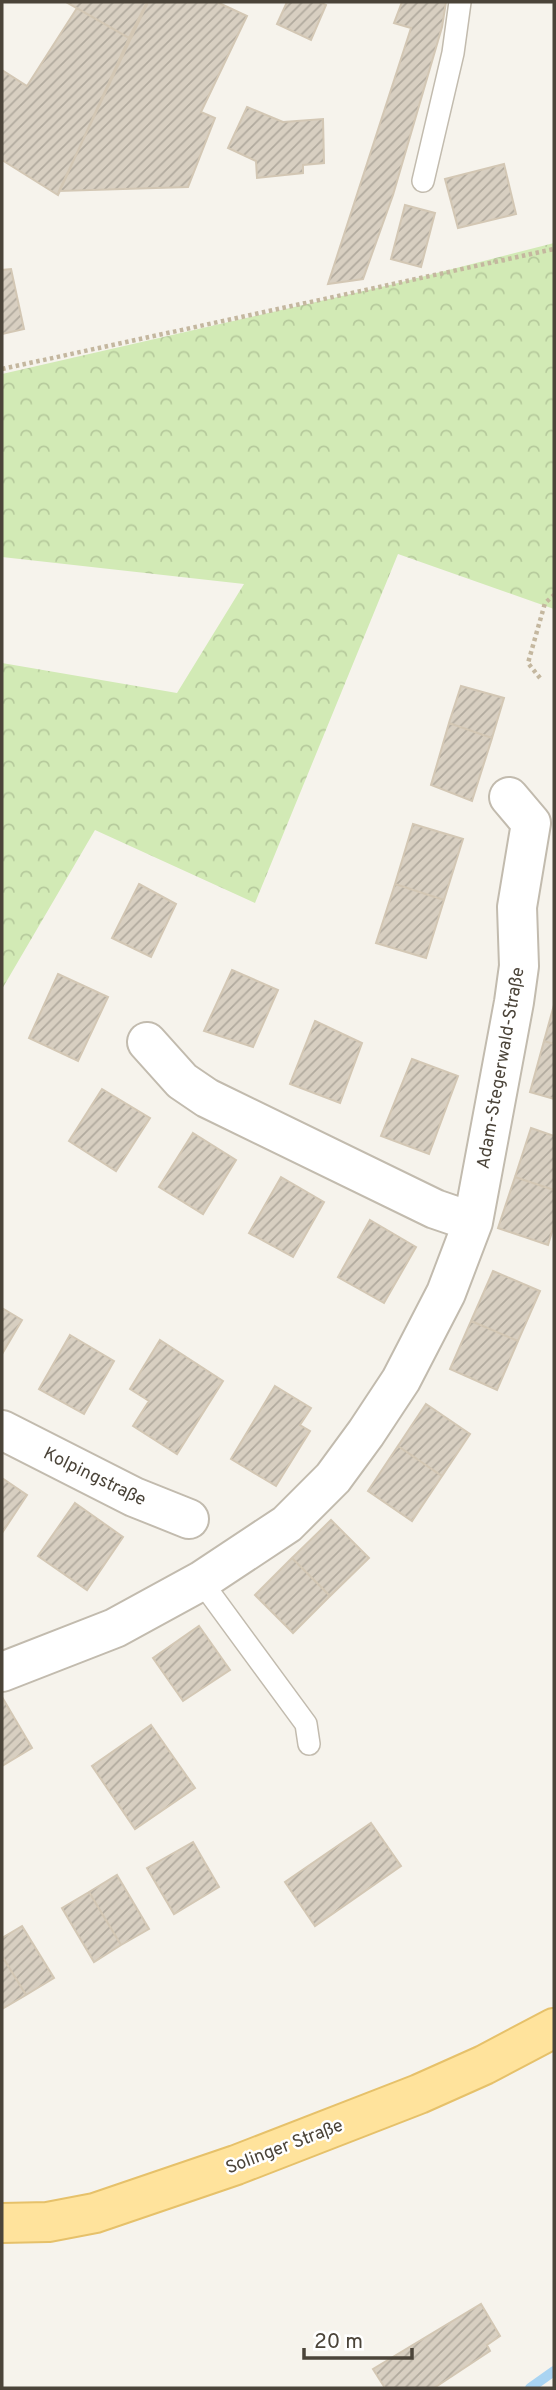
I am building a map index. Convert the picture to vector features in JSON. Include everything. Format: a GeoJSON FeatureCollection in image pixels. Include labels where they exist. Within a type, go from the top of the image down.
{"type":"FeatureCollection","features":[{"type":"Feature","properties":{"kind":"main road","name":"Solinger Straße"},"geometry":{"type":"LineString","coordinates":[[2,2223],[48,2222],[95,2213],[212,2174],[419,2094],[484,2065],[554,2028]]}},
{"type":"Feature","properties":{"kind":"street","name":"Adam-Stegerwald-Straße"},"geometry":{"type":"LineString","coordinates":[[2,1672],[115,1628],[201,1581],[287,1524],[333,1478],[401,1380],[446,1293],[472,1222],[514,1002],[519,966],[517,907],[531,823],[509,797]]}},
{"type":"Feature","properties":{"kind":"street"},"geometry":{"type":"LineString","coordinates":[[147,1042],[181,1081],[207,1098],[435,1209],[472,1222]]}},
{"type":"Feature","properties":{"kind":"street","name":"Kolpingstraße"},"geometry":{"type":"LineString","coordinates":[[2,1430],[134,1496],[189,1519]]}},
{"type":"Feature","properties":{"kind":"lane"},"geometry":{"type":"LineString","coordinates":[[423,181],[453,53],[460,2]]}},
{"type":"Feature","properties":{"kind":"lane"},"geometry":{"type":"LineString","coordinates":[[201,1581],[306,1724],[309,1744]]}},
{"type":"Feature","properties":{"kind":"path"},"geometry":{"type":"LineString","coordinates":[[2,369],[554,249]]}},
{"type":"Feature","properties":{"kind":"path"},"geometry":{"type":"LineString","coordinates":[[540,678],[528,663],[545,603],[554,595]]}},
{"type":"Feature","properties":{"kind":"green space"},"geometry":{"type":"Polygon","coordinates":[[[554,243],[554,609],[398,554],[255,903],[95,830],[2,989],[2,663],[177,693],[244,584],[2,557],[2,374],[394,284],[554,243]]]}},
{"type":"Feature","properties":{"kind":"building"},"geometry":{"type":"Polygon","coordinates":[[[66,2],[147,2],[129,38],[66,2]]]}},
{"type":"Feature","properties":{"kind":"building"},"geometry":{"type":"Polygon","coordinates":[[[148,2],[217,2],[247,16],[201,112],[215,118],[188,187],[59,191],[148,2]]]}},
{"type":"Feature","properties":{"kind":"building"},"geometry":{"type":"Polygon","coordinates":[[[287,2],[319,2],[326,5],[311,40],[277,24],[287,2]]]}},
{"type":"Feature","properties":{"kind":"building"},"geometry":{"type":"Polygon","coordinates":[[[402,2],[446,2],[442,27],[393,195],[363,279],[328,284],[411,28],[394,23],[402,2]]]}},
{"type":"Feature","properties":{"kind":"building"},"geometry":{"type":"Polygon","coordinates":[[[77,8],[129,38],[58,195],[2,160],[2,70],[27,86],[77,8]]]}},
{"type":"Feature","properties":{"kind":"building"},"geometry":{"type":"Polygon","coordinates":[[[247,107],[283,122],[323,119],[324,163],[303,165],[303,173],[257,178],[256,161],[228,148],[247,107]]]}},
{"type":"Feature","properties":{"kind":"building"},"geometry":{"type":"Polygon","coordinates":[[[504,164],[516,214],[458,228],[445,179],[504,164]]]}},
{"type":"Feature","properties":{"kind":"building"},"geometry":{"type":"Polygon","coordinates":[[[405,205],[435,213],[421,267],[391,259],[405,205]]]}},
{"type":"Feature","properties":{"kind":"building"},"geometry":{"type":"Polygon","coordinates":[[[11,269],[24,329],[2,334],[2,270],[11,269]]]}},
{"type":"Feature","properties":{"kind":"building"},"geometry":{"type":"Polygon","coordinates":[[[461,686],[504,698],[492,738],[449,723],[461,686]]]}},
{"type":"Feature","properties":{"kind":"building"},"geometry":{"type":"Polygon","coordinates":[[[449,723],[492,738],[472,801],[431,785],[449,723]]]}},
{"type":"Feature","properties":{"kind":"building"},"geometry":{"type":"Polygon","coordinates":[[[413,824],[463,839],[444,900],[395,884],[413,824]]]}},
{"type":"Feature","properties":{"kind":"building"},"geometry":{"type":"Polygon","coordinates":[[[139,884],[176,904],[151,957],[112,938],[139,884]]]}},
{"type":"Feature","properties":{"kind":"building"},"geometry":{"type":"Polygon","coordinates":[[[395,884],[444,900],[426,958],[376,943],[395,884]]]}},
{"type":"Feature","properties":{"kind":"building"},"geometry":{"type":"Polygon","coordinates":[[[232,970],[278,990],[253,1047],[204,1031],[232,970]]]}},
{"type":"Feature","properties":{"kind":"building"},"geometry":{"type":"Polygon","coordinates":[[[58,974],[108,997],[78,1061],[29,1038],[58,974]]]}},
{"type":"Feature","properties":{"kind":"building"},"geometry":{"type":"Polygon","coordinates":[[[554,1005],[554,1044],[544,1041],[554,1005]]]}},
{"type":"Feature","properties":{"kind":"building"},"geometry":{"type":"Polygon","coordinates":[[[315,1021],[362,1043],[340,1103],[290,1084],[315,1021]]]}},
{"type":"Feature","properties":{"kind":"building"},"geometry":{"type":"Polygon","coordinates":[[[544,1041],[554,1044],[554,1099],[530,1092],[544,1041]]]}},
{"type":"Feature","properties":{"kind":"building"},"geometry":{"type":"Polygon","coordinates":[[[412,1059],[458,1076],[429,1154],[381,1136],[412,1059]]]}},
{"type":"Feature","properties":{"kind":"building"},"geometry":{"type":"Polygon","coordinates":[[[102,1089],[150,1118],[116,1171],[69,1141],[102,1089]]]}},
{"type":"Feature","properties":{"kind":"building"},"geometry":{"type":"Polygon","coordinates":[[[531,1128],[554,1136],[554,1190],[515,1177],[531,1128]]]}},
{"type":"Feature","properties":{"kind":"building"},"geometry":{"type":"Polygon","coordinates":[[[193,1133],[236,1160],[203,1214],[159,1187],[193,1133]]]}},
{"type":"Feature","properties":{"kind":"building"},"geometry":{"type":"Polygon","coordinates":[[[281,1177],[324,1202],[293,1257],[249,1233],[281,1177]]]}},
{"type":"Feature","properties":{"kind":"building"},"geometry":{"type":"Polygon","coordinates":[[[515,1177],[554,1190],[554,1225],[548,1245],[498,1228],[515,1177]]]}},
{"type":"Feature","properties":{"kind":"building"},"geometry":{"type":"Polygon","coordinates":[[[370,1220],[416,1247],[384,1303],[338,1277],[370,1220]]]}},
{"type":"Feature","properties":{"kind":"building"},"geometry":{"type":"Polygon","coordinates":[[[493,1271],[540,1291],[518,1341],[471,1321],[493,1271]]]}},
{"type":"Feature","properties":{"kind":"building"},"geometry":{"type":"Polygon","coordinates":[[[2,1308],[22,1320],[2,1354],[2,1308]]]}},
{"type":"Feature","properties":{"kind":"building"},"geometry":{"type":"Polygon","coordinates":[[[471,1321],[518,1341],[497,1390],[450,1369],[471,1321]]]}},
{"type":"Feature","properties":{"kind":"building"},"geometry":{"type":"Polygon","coordinates":[[[70,1335],[114,1361],[84,1414],[39,1389],[70,1335]]]}},
{"type":"Feature","properties":{"kind":"building"},"geometry":{"type":"Polygon","coordinates":[[[160,1340],[223,1381],[177,1454],[133,1426],[149,1401],[130,1389],[160,1340]]]}},
{"type":"Feature","properties":{"kind":"building"},"geometry":{"type":"Polygon","coordinates":[[[275,1386],[311,1408],[300,1425],[310,1431],[276,1486],[231,1459],[275,1386]]]}},
{"type":"Feature","properties":{"kind":"building"},"geometry":{"type":"Polygon","coordinates":[[[426,1404],[470,1434],[442,1476],[398,1446],[426,1404]]]}},
{"type":"Feature","properties":{"kind":"building"},"geometry":{"type":"Polygon","coordinates":[[[398,1446],[442,1476],[412,1521],[368,1491],[398,1446]]]}},
{"type":"Feature","properties":{"kind":"building"},"geometry":{"type":"Polygon","coordinates":[[[2,1478],[27,1495],[2,1533],[2,1478]]]}},
{"type":"Feature","properties":{"kind":"building"},"geometry":{"type":"Polygon","coordinates":[[[75,1503],[123,1537],[87,1590],[38,1556],[75,1503]]]}},
{"type":"Feature","properties":{"kind":"building"},"geometry":{"type":"Polygon","coordinates":[[[331,1520],[369,1558],[330,1596],[292,1558],[331,1520]]]}},
{"type":"Feature","properties":{"kind":"building"},"geometry":{"type":"Polygon","coordinates":[[[292,1558],[330,1596],[293,1633],[255,1595],[292,1558]]]}},
{"type":"Feature","properties":{"kind":"building"},"geometry":{"type":"Polygon","coordinates":[[[199,1626],[230,1670],[183,1701],[153,1658],[199,1626]]]}},
{"type":"Feature","properties":{"kind":"building"},"geometry":{"type":"Polygon","coordinates":[[[2,1697],[32,1748],[2,1766],[2,1697]]]}},
{"type":"Feature","properties":{"kind":"building"},"geometry":{"type":"Polygon","coordinates":[[[151,1725],[195,1788],[135,1829],[92,1766],[151,1725]]]}},
{"type":"Feature","properties":{"kind":"building"},"geometry":{"type":"Polygon","coordinates":[[[371,1823],[401,1866],[315,1926],[285,1882],[371,1823]]]}},
{"type":"Feature","properties":{"kind":"building"},"geometry":{"type":"Polygon","coordinates":[[[193,1842],[219,1887],[174,1914],[147,1868],[193,1842]]]}},
{"type":"Feature","properties":{"kind":"building"},"geometry":{"type":"Polygon","coordinates":[[[117,1875],[149,1929],[121,1945],[89,1892],[117,1875]]]}},
{"type":"Feature","properties":{"kind":"building"},"geometry":{"type":"Polygon","coordinates":[[[89,1892],[121,1945],[94,1962],[62,1908],[89,1892]]]}},
{"type":"Feature","properties":{"kind":"building"},"geometry":{"type":"Polygon","coordinates":[[[22,1926],[54,1978],[26,1995],[2,1956],[2,1938],[22,1926]]]}},
{"type":"Feature","properties":{"kind":"building"},"geometry":{"type":"Polygon","coordinates":[[[2,1956],[26,1995],[2,2009],[2,1956]]]}},
{"type":"Feature","properties":{"kind":"building"},"geometry":{"type":"Polygon","coordinates":[[[481,2304],[500,2336],[487,2345],[490,2351],[434,2388],[385,2388],[373,2369],[481,2304]]]}},
{"type":"Feature","properties":{"kind":"waterway"},"geometry":{"type":"LineString","coordinates":[[530,2388],[554,2371]]}}]}
